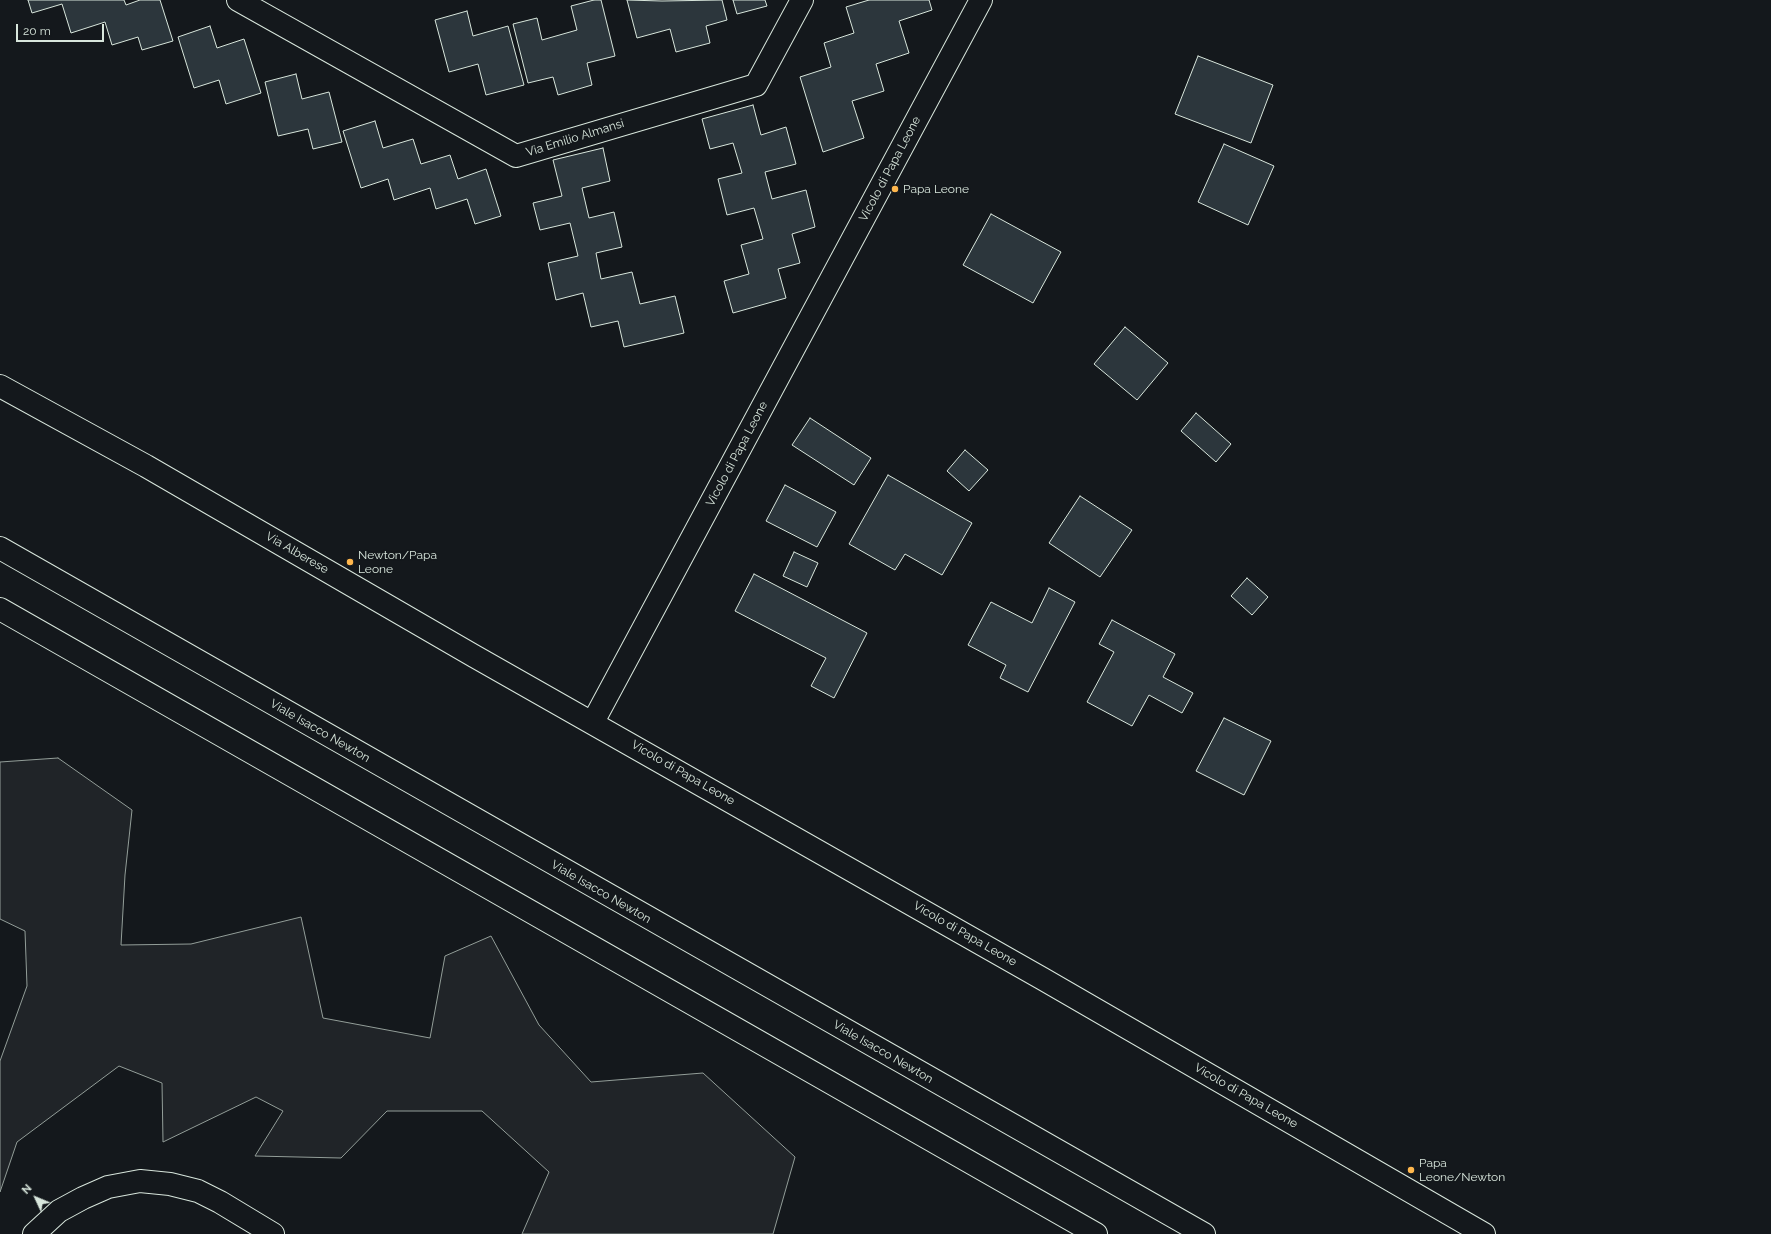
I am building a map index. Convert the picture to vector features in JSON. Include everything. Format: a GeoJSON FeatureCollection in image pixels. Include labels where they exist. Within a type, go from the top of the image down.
{"type":"FeatureCollection","features":[{"type":"Feature","properties":{"kind":"main road","name":"Via Emilio Almansi"},"geometry":{"type":"LineString","coordinates":[[238,0],[516,156],[756,85],[802,0]]}},
{"type":"Feature","properties":{"kind":"main road","name":"Vicolo di Papa Leone"},"geometry":{"type":"LineString","coordinates":[[981,0],[593,722],[1043,979],[1484,1234]]}},
{"type":"Feature","properties":{"kind":"main road","name":"Via Alberese"},"geometry":{"type":"LineString","coordinates":[[0,386],[146,466],[474,656],[593,722]]}},
{"type":"Feature","properties":{"kind":"main road","name":"Viale Isacco Newton"},"geometry":{"type":"LineString","coordinates":[[0,548],[1204,1234]]}},
{"type":"Feature","properties":{"kind":"main road"},"geometry":{"type":"LineString","coordinates":[[0,609],[1096,1234]]}},
{"type":"Feature","properties":{"kind":"main road"},"geometry":{"type":"LineString","coordinates":[[34,1234],[60,1211],[84,1198],[108,1187],[140,1182],[170,1184],[198,1191],[220,1202],[273,1234]]}},
{"type":"Feature","properties":{"kind":"shaded area"},"geometry":{"type":"Polygon","coordinates":[[[58,758],[132,810],[125,875],[121,945],[191,944],[301,917],[323,1018],[430,1038],[445,956],[491,936],[539,1025],[591,1082],[703,1073],[795,1157],[773,1234],[522,1234],[549,1172],[482,1111],[387,1111],[341,1158],[255,1156],[283,1111],[256,1097],[163,1142],[162,1083],[119,1066],[17,1142],[0,1192],[0,1061],[27,986],[25,931],[0,919],[0,762],[58,758]]]}},
{"type":"Feature","properties":{"kind":"building"},"geometry":{"type":"Polygon","coordinates":[[[28,0],[124,0],[126,5],[140,0],[160,0],[173,41],[142,50],[138,37],[112,45],[105,22],[71,33],[62,4],[32,13],[28,0]]]}},
{"type":"Feature","properties":{"kind":"building"},"geometry":{"type":"Polygon","coordinates":[[[594,0],[601,0],[615,56],[587,63],[592,85],[558,95],[553,77],[528,83],[513,24],[537,18],[542,40],[577,30],[571,6],[594,0]]]}},
{"type":"Feature","properties":{"kind":"building"},"geometry":{"type":"Polygon","coordinates":[[[627,0],[722,0],[727,20],[706,26],[710,43],[676,52],[670,29],[637,38],[627,0]]]}},
{"type":"Feature","properties":{"kind":"building"},"geometry":{"type":"Polygon","coordinates":[[[733,0],[765,0],[767,6],[737,14],[733,0]]]}},
{"type":"Feature","properties":{"kind":"building"},"geometry":{"type":"Polygon","coordinates":[[[869,0],[929,0],[932,10],[899,21],[909,53],[876,64],[884,91],[852,101],[864,138],[823,152],[800,77],[831,67],[824,43],[854,33],[846,7],[869,0]]]}},
{"type":"Feature","properties":{"kind":"building"},"geometry":{"type":"Polygon","coordinates":[[[467,11],[473,36],[508,26],[524,85],[486,95],[478,64],[449,72],[435,20],[467,11]]]}},
{"type":"Feature","properties":{"kind":"building"},"geometry":{"type":"Polygon","coordinates":[[[210,26],[217,48],[244,39],[261,93],[226,104],[219,80],[194,88],[178,37],[210,26]]]}},
{"type":"Feature","properties":{"kind":"building"},"geometry":{"type":"Polygon","coordinates":[[[1198,56],[1273,85],[1251,143],[1175,114],[1198,56]]]}},
{"type":"Feature","properties":{"kind":"building"},"geometry":{"type":"Polygon","coordinates":[[[296,74],[302,99],[329,92],[342,142],[313,149],[308,129],[278,136],[265,82],[296,74]]]}},
{"type":"Feature","properties":{"kind":"building"},"geometry":{"type":"Polygon","coordinates":[[[753,105],[761,135],[786,127],[796,164],[765,172],[772,199],[806,190],[815,227],[792,234],[800,263],[778,269],[786,298],[733,313],[724,281],[749,274],[741,245],[763,239],[754,208],[727,215],[718,179],[742,173],[733,143],[710,149],[702,119],[753,105]]]}},
{"type":"Feature","properties":{"kind":"building"},"geometry":{"type":"Polygon","coordinates":[[[375,121],[383,148],[413,139],[421,164],[450,155],[458,179],[486,169],[501,216],[475,224],[467,199],[436,209],[430,188],[394,200],[388,179],[361,188],[343,131],[375,121]]]}},
{"type":"Feature","properties":{"kind":"building"},"geometry":{"type":"Polygon","coordinates":[[[1224,144],[1274,166],[1248,225],[1198,202],[1224,144]]]}},
{"type":"Feature","properties":{"kind":"building"},"geometry":{"type":"Polygon","coordinates":[[[603,148],[610,181],[582,188],[589,218],[614,212],[622,247],[596,253],[601,279],[632,272],[640,304],[675,296],[684,333],[624,347],[618,321],[591,327],[583,293],[556,300],[548,263],[578,256],[570,223],[540,230],[533,203],[562,196],[553,160],[603,148]]]}},
{"type":"Feature","properties":{"kind":"building"},"geometry":{"type":"Polygon","coordinates":[[[991,214],[1061,252],[1033,303],[963,265],[991,214]]]}},
{"type":"Feature","properties":{"kind":"building"},"geometry":{"type":"Polygon","coordinates":[[[1125,327],[1168,363],[1137,400],[1094,364],[1125,327]]]}},
{"type":"Feature","properties":{"kind":"building"},"geometry":{"type":"Polygon","coordinates":[[[1196,413],[1231,444],[1216,462],[1181,431],[1196,413]]]}},
{"type":"Feature","properties":{"kind":"building"},"geometry":{"type":"Polygon","coordinates":[[[810,418],[871,458],[854,485],[792,445],[810,418]]]}},
{"type":"Feature","properties":{"kind":"building"},"geometry":{"type":"Polygon","coordinates":[[[965,450],[988,470],[969,491],[947,471],[965,450]]]}},
{"type":"Feature","properties":{"kind":"building"},"geometry":{"type":"Polygon","coordinates":[[[888,475],[972,523],[942,575],[905,554],[895,570],[849,544],[888,475]]]}},
{"type":"Feature","properties":{"kind":"building"},"geometry":{"type":"Polygon","coordinates":[[[785,485],[836,512],[817,547],[766,521],[785,485]]]}},
{"type":"Feature","properties":{"kind":"building"},"geometry":{"type":"Polygon","coordinates":[[[1080,496],[1132,530],[1100,577],[1049,543],[1080,496]]]}},
{"type":"Feature","properties":{"kind":"building"},"geometry":{"type":"Polygon","coordinates":[[[794,552],[818,563],[807,587],[783,576],[794,552]]]}},
{"type":"Feature","properties":{"kind":"building"},"geometry":{"type":"Polygon","coordinates":[[[754,574],[867,633],[834,698],[811,686],[826,658],[735,611],[754,574]]]}},
{"type":"Feature","properties":{"kind":"building"},"geometry":{"type":"Polygon","coordinates":[[[1247,578],[1268,597],[1252,615],[1231,596],[1247,578]]]}},
{"type":"Feature","properties":{"kind":"building"},"geometry":{"type":"Polygon","coordinates":[[[1049,588],[1075,602],[1028,692],[1000,678],[1006,665],[968,645],[991,602],[1032,623],[1049,588]]]}},
{"type":"Feature","properties":{"kind":"building"},"geometry":{"type":"Polygon","coordinates":[[[1112,620],[1175,654],[1163,677],[1193,693],[1182,713],[1149,695],[1132,726],[1087,702],[1114,652],[1099,644],[1112,620]]]}},
{"type":"Feature","properties":{"kind":"building"},"geometry":{"type":"Polygon","coordinates":[[[1224,718],[1271,741],[1244,795],[1196,771],[1224,718]]]}},
{"type":"Feature","properties":{"kind":"place","name":"Papa Leone"},"geometry":{"type":"Point","coordinates":[895,189]}},
{"type":"Feature","properties":{"kind":"place","name":"Newton/Papa Leone"},"geometry":{"type":"Point","coordinates":[350,562]}},
{"type":"Feature","properties":{"kind":"place","name":"Papa Leone/Newton"},"geometry":{"type":"Point","coordinates":[1411,1170]}}]}
